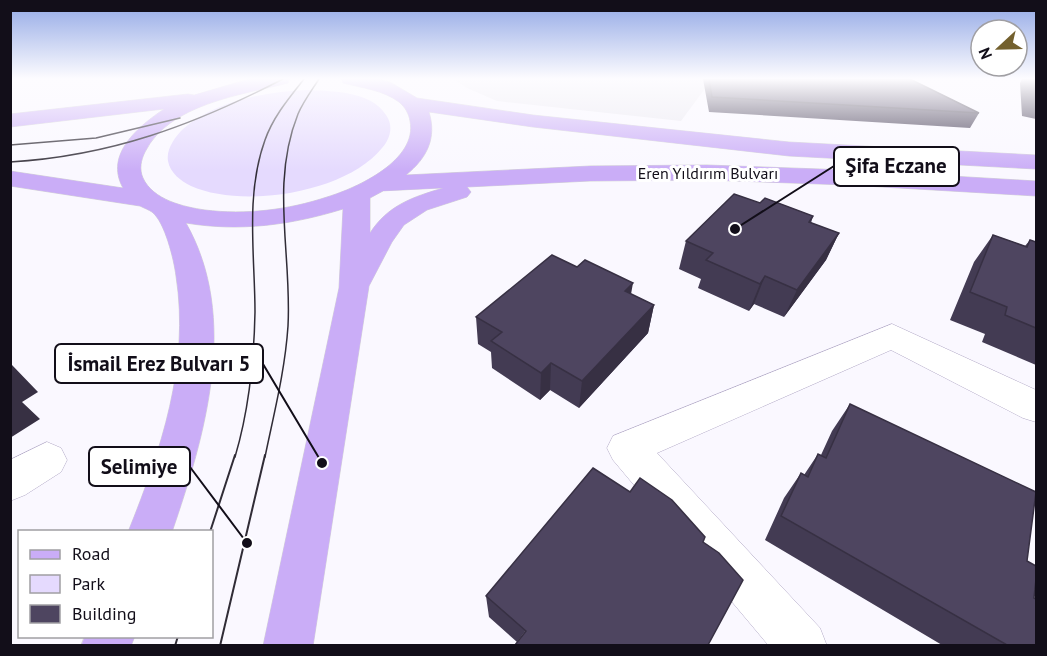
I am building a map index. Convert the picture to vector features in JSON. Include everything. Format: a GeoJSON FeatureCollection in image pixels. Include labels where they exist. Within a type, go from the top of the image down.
{"type":"FeatureCollection","features":[{"type":"Feature","properties":{"kind":"main road"},"geometry":{"type":"LineString","coordinates":[[10,121],[86,110]]}},
{"type":"Feature","properties":{"kind":"main road"},"geometry":{"type":"LineString","coordinates":[[150,530],[174,470],[187,418],[196,337],[195,296],[189,262],[178,232],[155,204],[135,189],[129,177],[128,164],[132,151],[152,127],[179,110]]}},
{"type":"Feature","properties":{"kind":"main road"},"geometry":{"type":"LineString","coordinates":[[10,178],[155,204],[203,217],[241,219],[302,212],[368,189],[398,171],[420,146],[424,134],[424,122],[418,110]]}},
{"type":"Feature","properties":{"kind":"main road","name":"Eren Yıldırım Bulvarı"},"geometry":{"type":"LineString","coordinates":[[487,110],[562,125],[789,149],[1036,162]]}},
{"type":"Feature","properties":{"kind":"main road","name":"Eren Yıldırım Bulvarı"},"geometry":{"type":"LineString","coordinates":[[368,189],[614,172],[803,174],[1036,189]]}},
{"type":"Feature","properties":{"kind":"main road"},"geometry":{"type":"LineString","coordinates":[[354,288],[384,229],[400,212],[421,202],[505,178]]}},
{"type":"Feature","properties":{"kind":"main road"},"geometry":{"type":"LineString","coordinates":[[288,645],[354,288],[368,189]]}},
{"type":"Feature","properties":{"kind":"street"},"geometry":{"type":"LineString","coordinates":[[802,645],[627,448],[892,336],[1036,407]]}},
{"type":"Feature","properties":{"kind":"street"},"geometry":{"type":"LineString","coordinates":[[10,482],[47,460]]}},
{"type":"Feature","properties":{"kind":"shaded area"},"geometry":{"type":"Polygon","coordinates":[[[576,110],[689,110],[681,121],[576,110]]]}},
{"type":"Feature","properties":{"kind":"green space"},"geometry":{"type":"Polygon","coordinates":[[[381,110],[390,124],[390,132],[382,148],[366,163],[344,176],[319,186],[292,192],[264,196],[237,196],[212,193],[187,184],[176,176],[168,161],[168,152],[177,136],[196,119],[210,111],[381,110]]]}},
{"type":"Feature","properties":{"kind":"building"},"geometry":{"type":"Polygon","coordinates":[[[922,110],[972,110],[979,113],[922,110]]]}},
{"type":"Feature","properties":{"kind":"building"},"geometry":{"type":"Polygon","coordinates":[[[734,194],[760,203],[765,198],[813,216],[809,222],[839,233],[797,290],[765,276],[760,284],[706,260],[713,253],[686,241],[734,194]]]}},
{"type":"Feature","properties":{"kind":"building"},"geometry":{"type":"Polygon","coordinates":[[[993,235],[1027,247],[1030,240],[1036,242],[1036,328],[1005,315],[1007,307],[970,292],[993,235]]]}},
{"type":"Feature","properties":{"kind":"building"},"geometry":{"type":"Polygon","coordinates":[[[552,255],[577,267],[585,260],[633,283],[625,291],[654,305],[582,381],[551,363],[541,373],[491,341],[502,332],[476,317],[552,255]]]}},
{"type":"Feature","properties":{"kind":"building"},"geometry":{"type":"Polygon","coordinates":[[[850,404],[1036,492],[1027,561],[1036,566],[1034,598],[1036,599],[1036,645],[1007,645],[781,516],[801,473],[808,477],[818,454],[826,458],[850,404]]]}},
{"type":"Feature","properties":{"kind":"building"},"geometry":{"type":"Polygon","coordinates":[[[593,468],[630,492],[640,478],[672,500],[705,537],[703,542],[719,553],[743,580],[708,645],[515,645],[526,631],[486,596],[593,468]]]}},
{"type":"Feature","properties":{"kind":"tram line"},"geometry":{"type":"LineString","coordinates":[[10,162],[47,159],[117,145],[151,136],[220,110]]}},
{"type":"Feature","properties":{"kind":"tram line"},"geometry":{"type":"LineString","coordinates":[[235,457],[247,403],[253,349],[255,312],[252,226],[255,182],[265,140],[281,110]]}},
{"type":"Feature","properties":{"kind":"tram line"},"geometry":{"type":"LineString","coordinates":[[265,457],[287,343],[285,167],[290,140],[300,110]]}},
{"type":"Feature","properties":{"kind":"tram line"},"geometry":{"type":"LineString","coordinates":[[10,145],[96,138],[180,118]]}},
{"type":"Feature","properties":{"kind":"tram line"},"geometry":{"type":"LineString","coordinates":[[211,530],[235,455]]}},
{"type":"Feature","properties":{"kind":"tram line"},"geometry":{"type":"LineString","coordinates":[[220,646],[265,455]]}},
{"type":"Feature","properties":{"kind":"tram line"},"geometry":{"type":"LineString","coordinates":[[175,646],[177,638]]}},
{"type":"Feature","properties":{"kind":"place","name":"Şifa Eczane"},"geometry":{"type":"Point","coordinates":[735,229]}},
{"type":"Feature","properties":{"kind":"place","name":"İsmail Erez Bulvarı 5"},"geometry":{"type":"Point","coordinates":[322,463]}},
{"type":"Feature","properties":{"kind":"place","name":"Selimiye"},"geometry":{"type":"Point","coordinates":[247,543]}}]}
